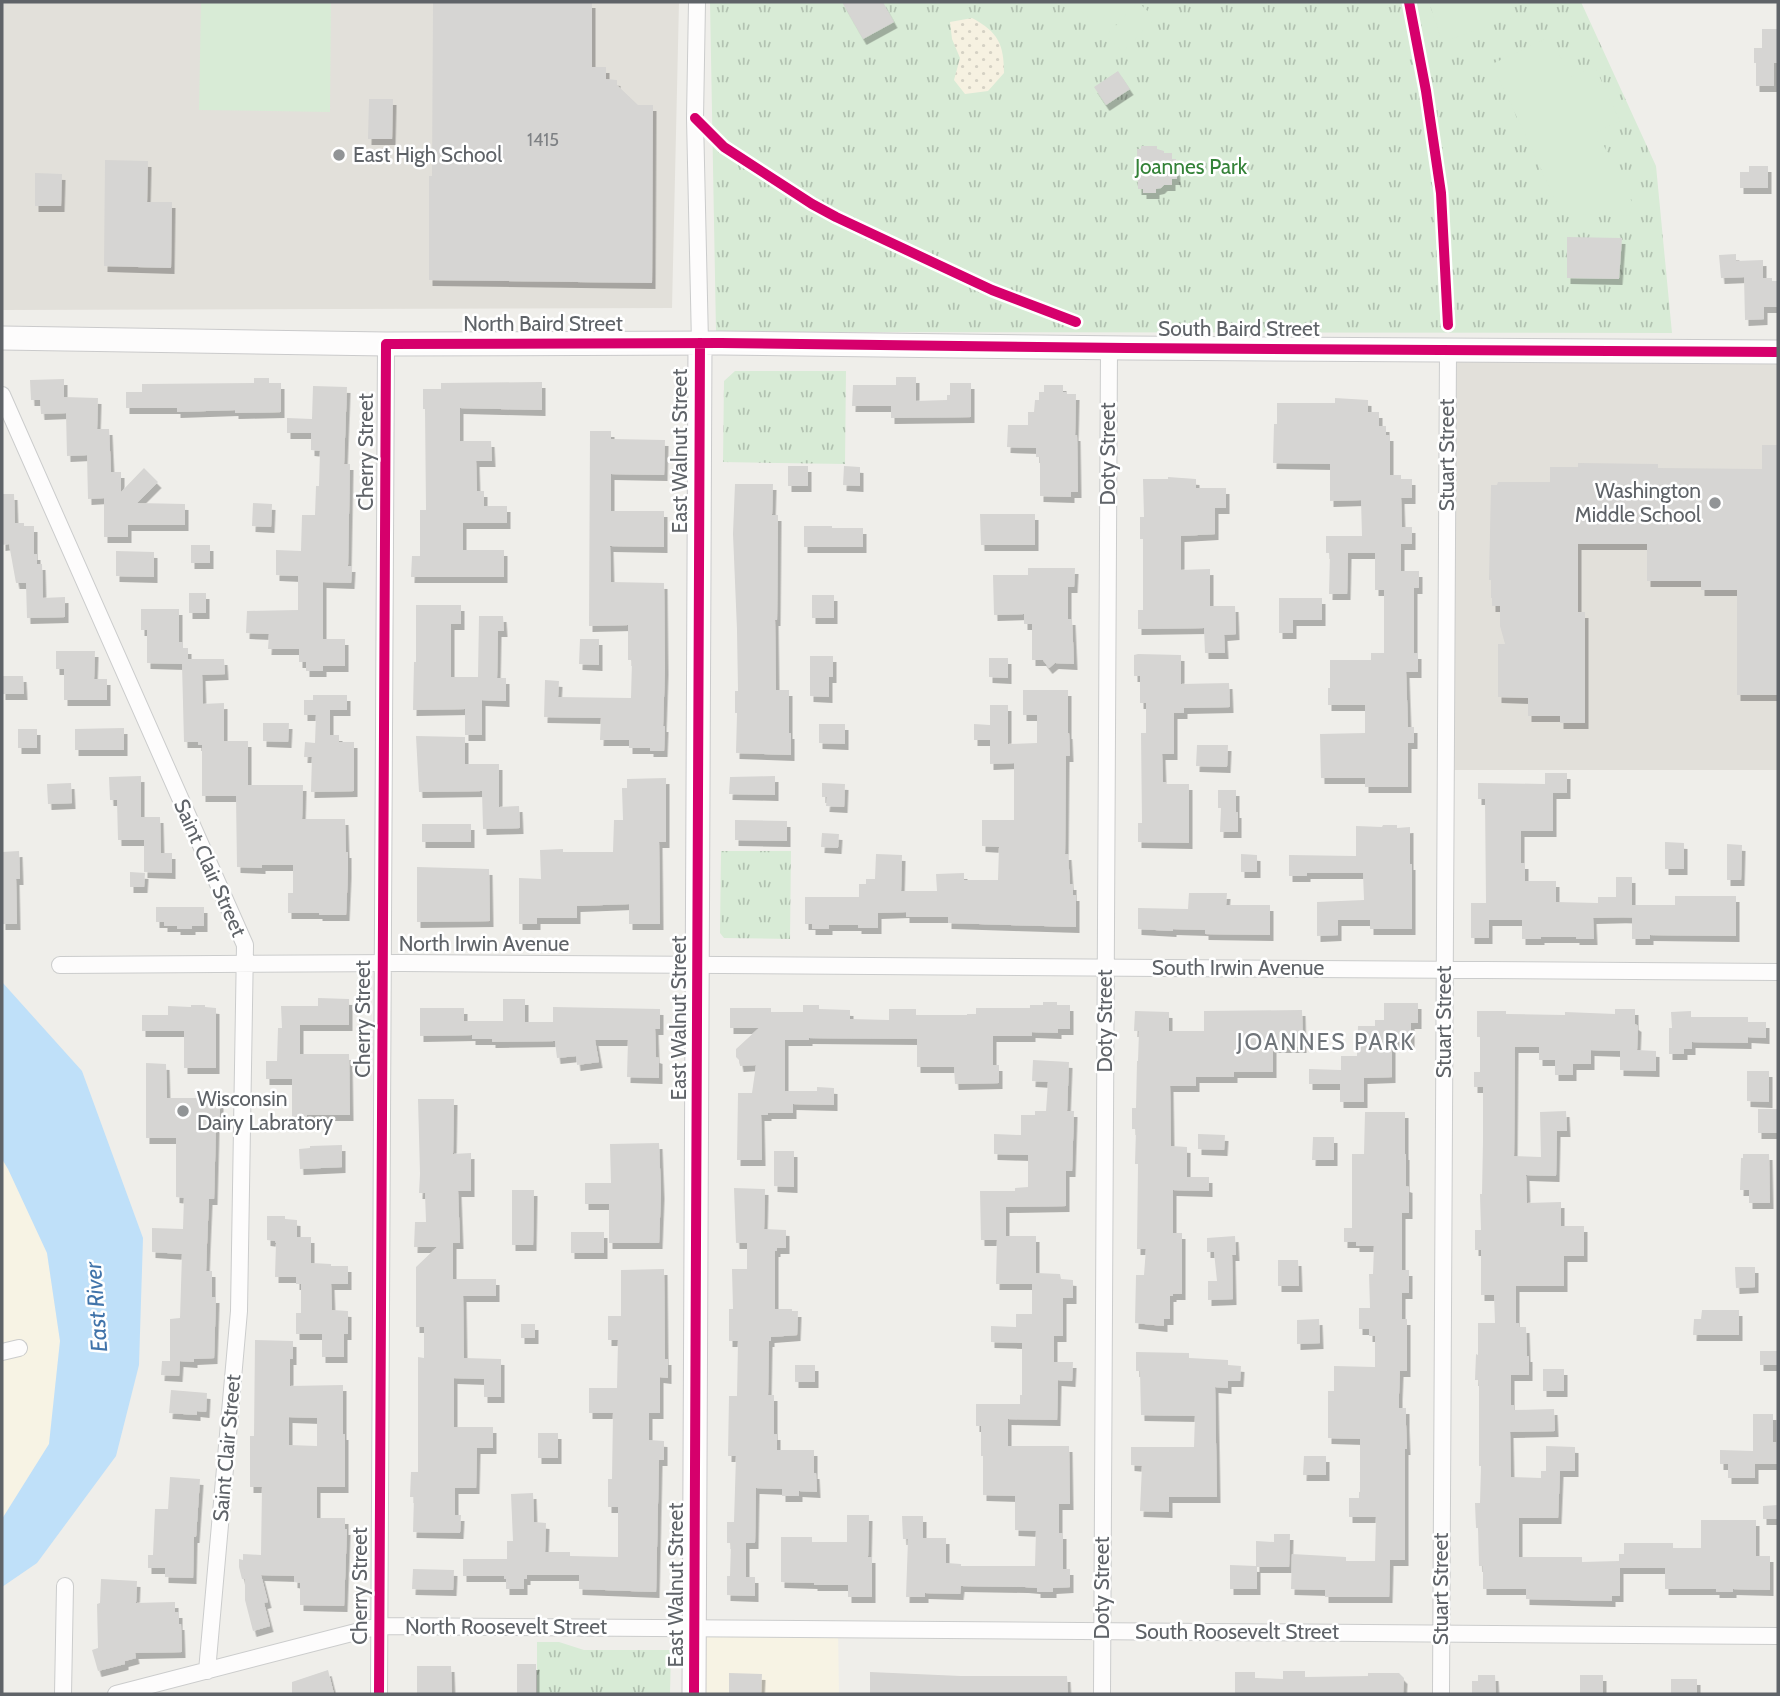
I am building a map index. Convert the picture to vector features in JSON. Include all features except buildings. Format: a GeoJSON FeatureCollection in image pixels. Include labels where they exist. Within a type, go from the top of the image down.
{"type":"FeatureCollection","features":[{"type":"Feature","properties":{"kind":"street","name":"East Walnut Street"},"geometry":{"type":"LineString","coordinates":[[694,1694],[700,343],[695,118],[697,2]]}},
{"type":"Feature","properties":{"kind":"street","name":"North Baird Street"},"geometry":{"type":"LineString","coordinates":[[2,338],[386,344],[700,343]]}},
{"type":"Feature","properties":{"kind":"street","name":"South Baird Street"},"geometry":{"type":"LineString","coordinates":[[700,343],[1778,352]]}},
{"type":"Feature","properties":{"kind":"street","name":"Cherry Street"},"geometry":{"type":"LineString","coordinates":[[379,1694],[386,344]]}},
{"type":"Feature","properties":{"kind":"street","name":"Doty Street"},"geometry":{"type":"LineString","coordinates":[[1101,1694],[1109,348]]}},
{"type":"Feature","properties":{"kind":"street","name":"Stuart Street"},"geometry":{"type":"LineString","coordinates":[[1441,1694],[1448,350]]}},
{"type":"Feature","properties":{"kind":"street","name":"Saint Clair Street"},"geometry":{"type":"LineString","coordinates":[[2,395],[244,945],[239,1311],[207,1671]]}},
{"type":"Feature","properties":{"kind":"street","name":"North Irwin Avenue"},"geometry":{"type":"LineString","coordinates":[[60,965],[698,965]]}},
{"type":"Feature","properties":{"kind":"street","name":"South Irwin Avenue"},"geometry":{"type":"LineString","coordinates":[[698,965],[1778,972]]}},
{"type":"Feature","properties":{"kind":"street"},"geometry":{"type":"LineString","coordinates":[[2,1353],[19,1348]]}},
{"type":"Feature","properties":{"kind":"street"},"geometry":{"type":"LineString","coordinates":[[63,1694],[65,1586]]}},
{"type":"Feature","properties":{"kind":"street","name":"North Roosevelt Street"},"geometry":{"type":"LineString","coordinates":[[116,1694],[379,1626],[695,1628]]}},
{"type":"Feature","properties":{"kind":"street","name":"South Roosevelt Street"},"geometry":{"type":"LineString","coordinates":[[695,1628],[1778,1636]]}},
{"type":"Feature","properties":{"kind":"shaded area","name":"East High School"},"geometry":{"type":"Polygon","coordinates":[[[2,2],[679,2],[672,308],[2,310],[2,2]]]}},
{"type":"Feature","properties":{"kind":"shaded area"},"geometry":{"type":"Polygon","coordinates":[[[1448,350],[1778,352],[1778,770],[1446,770],[1448,350]]]}},
{"type":"Feature","properties":{"kind":"shaded area"},"geometry":{"type":"Polygon","coordinates":[[[2,1159],[47,1253],[60,1341],[49,1444],[2,1519],[2,1159]]]}},
{"type":"Feature","properties":{"kind":"shaded area"},"geometry":{"type":"Polygon","coordinates":[[[695,1628],[838,1629],[839,1694],[694,1694],[695,1628]]]}},
{"type":"Feature","properties":{"kind":"green space"},"geometry":{"type":"Polygon","coordinates":[[[201,2],[331,2],[330,112],[199,110],[201,2]]]}},
{"type":"Feature","properties":{"kind":"green space","name":"Joannes Park"},"geometry":{"type":"Polygon","coordinates":[[[710,2],[1581,2],[1656,166],[1672,333],[716,332],[710,2]]]}},
{"type":"Feature","properties":{"kind":"green space"},"geometry":{"type":"Polygon","coordinates":[[[1086,2],[1118,2],[1096,25],[1079,9],[1086,2]]]}},
{"type":"Feature","properties":{"kind":"green space"},"geometry":{"type":"Polygon","coordinates":[[[1138,2],[1155,18],[1123,52],[1106,36],[1138,2]]]}},
{"type":"Feature","properties":{"kind":"green space"},"geometry":{"type":"Polygon","coordinates":[[[1429,2],[1511,2],[1516,17],[1442,42],[1429,2]]]}},
{"type":"Feature","properties":{"kind":"green space"},"geometry":{"type":"Polygon","coordinates":[[[1550,37],[1571,77],[1595,67],[1620,121],[1597,132],[1633,204],[1629,216],[1562,214],[1492,64],[1550,37]]]}},
{"type":"Feature","properties":{"kind":"green space"},"geometry":{"type":"Polygon","coordinates":[[[735,371],[846,371],[845,464],[723,462],[724,381],[735,371]]]}},
{"type":"Feature","properties":{"kind":"green space"},"geometry":{"type":"Polygon","coordinates":[[[721,851],[791,851],[790,939],[724,938],[720,933],[721,851]]]}},
{"type":"Feature","properties":{"kind":"green space"},"geometry":{"type":"Polygon","coordinates":[[[537,1642],[559,1642],[584,1650],[671,1650],[670,1694],[537,1694],[537,1642]]]}},
{"type":"Feature","properties":{"kind":"sand"},"geometry":{"type":"Polygon","coordinates":[[[972,18],[988,28],[998,40],[1003,54],[1004,73],[988,91],[965,94],[954,80],[960,58],[952,39],[950,22],[972,18]]]}},
{"type":"Feature","properties":{"kind":"water","name":"East River"},"geometry":{"type":"Polygon","coordinates":[[[2,982],[82,1071],[143,1238],[139,1365],[116,1456],[37,1563],[2,1587],[2,1519],[49,1444],[60,1341],[47,1253],[2,1159],[2,982]]]}},
{"type":"Feature","properties":{"kind":"cycle path"},"geometry":{"type":"LineString","coordinates":[[1409,2],[1441,193],[1448,325]]}},
{"type":"Feature","properties":{"kind":"cycle path"},"geometry":{"type":"LineString","coordinates":[[695,118],[724,147],[836,217],[992,290],[1076,322]]}},
{"type":"Feature","properties":{"kind":"cycle path"},"geometry":{"type":"LineString","coordinates":[[694,1694],[700,343]]}},
{"type":"Feature","properties":{"kind":"cycle path"},"geometry":{"type":"LineString","coordinates":[[379,1694],[386,344],[721,343],[1778,352]]}},
{"type":"Feature","properties":{"kind":"place","name":"East High School"},"geometry":{"type":"Point","coordinates":[339,155]}},
{"type":"Feature","properties":{"kind":"place","name":"Washington Middle School"},"geometry":{"type":"Point","coordinates":[1715,503]}},
{"type":"Feature","properties":{"kind":"place","name":"Wisconsin Dairy Labratory"},"geometry":{"type":"Point","coordinates":[183,1111]}},
{"type":"Feature","properties":{"kind":"district","name":"JOANNES PARK"},"geometry":{"type":"Point","coordinates":[1326,1042]}}]}
